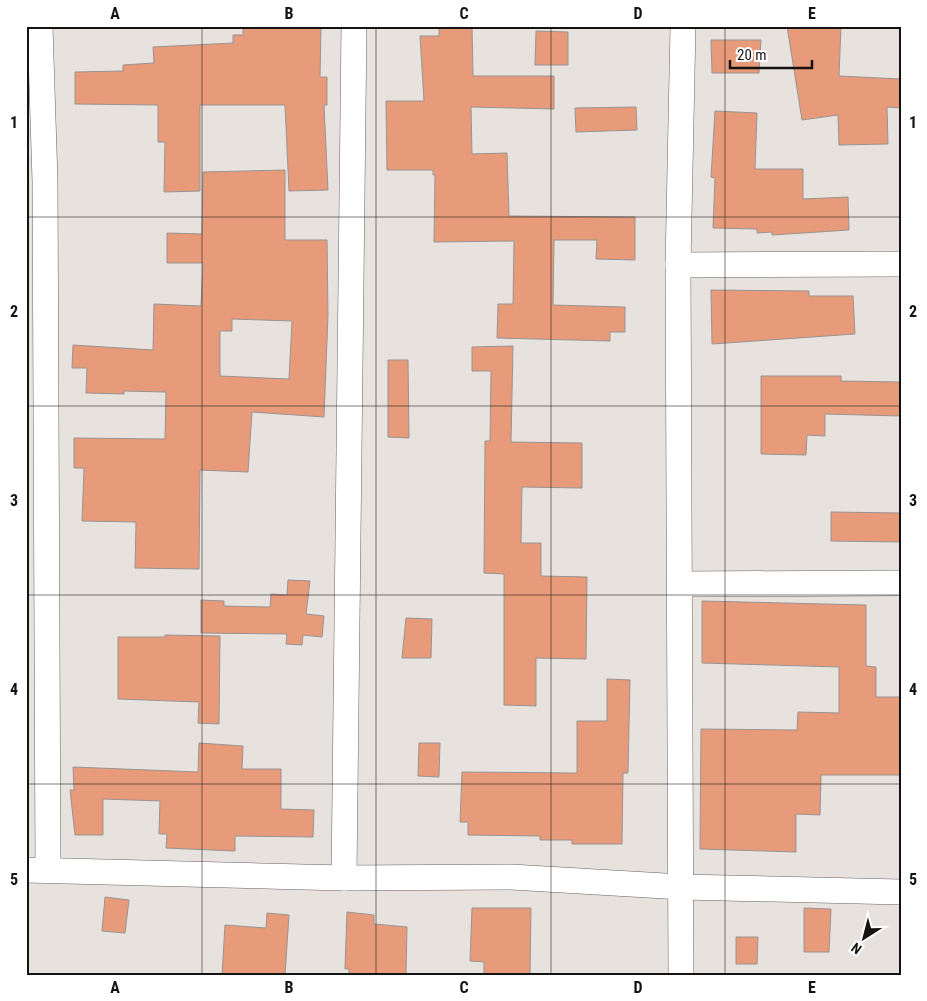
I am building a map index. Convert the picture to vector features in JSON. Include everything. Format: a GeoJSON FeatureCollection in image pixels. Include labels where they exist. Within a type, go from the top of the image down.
{"type":"FeatureCollection","features":[{"type":"Feature","properties":{"kind":"street"},"geometry":{"type":"LineString","coordinates":[[40,26],[45,181],[37,869],[344,878],[511,877],[682,887],[901,892]]}},
{"type":"Feature","properties":{"kind":"street"},"geometry":{"type":"LineString","coordinates":[[344,878],[354,26]]}},
{"type":"Feature","properties":{"kind":"street"},"geometry":{"type":"LineString","coordinates":[[681,975],[678,265],[683,26]]}},
{"type":"Feature","properties":{"kind":"street"},"geometry":{"type":"LineString","coordinates":[[678,265],[901,264]]}},
{"type":"Feature","properties":{"kind":"street"},"geometry":{"type":"LineString","coordinates":[[680,584],[901,583]]}},
{"type":"Feature","properties":{"kind":"building"},"geometry":{"type":"Polygon","coordinates":[[[243,26],[321,26],[320,77],[327,77],[327,105],[324,105],[328,190],[289,191],[285,105],[200,105],[200,191],[164,192],[165,142],[158,142],[158,105],[75,104],[75,72],[123,71],[123,65],[154,63],[153,47],[233,43],[233,35],[243,35],[243,26]]]}},
{"type":"Feature","properties":{"kind":"building"},"geometry":{"type":"Polygon","coordinates":[[[439,26],[472,26],[473,76],[554,76],[554,109],[471,107],[472,154],[507,153],[509,216],[635,217],[635,260],[596,259],[597,240],[554,240],[553,305],[625,307],[625,332],[610,332],[610,341],[497,338],[498,304],[513,304],[514,241],[434,242],[435,175],[433,175],[433,170],[387,170],[386,101],[424,101],[420,36],[439,36],[439,26]]]}},
{"type":"Feature","properties":{"kind":"building"},"geometry":{"type":"Polygon","coordinates":[[[787,26],[841,26],[839,76],[901,79],[901,108],[887,107],[888,144],[839,145],[838,115],[802,120],[787,26]]]}},
{"type":"Feature","properties":{"kind":"building"},"geometry":{"type":"Polygon","coordinates":[[[536,31],[568,32],[568,65],[535,65],[536,31]]]}},
{"type":"Feature","properties":{"kind":"building"},"geometry":{"type":"Polygon","coordinates":[[[711,40],[761,40],[759,73],[712,73],[711,40]]]}},
{"type":"Feature","properties":{"kind":"building"},"geometry":{"type":"Polygon","coordinates":[[[636,107],[637,130],[576,132],[575,108],[636,107]]]}},
{"type":"Feature","properties":{"kind":"building"},"geometry":{"type":"Polygon","coordinates":[[[715,111],[757,113],[755,169],[803,169],[803,199],[848,197],[849,230],[772,235],[772,232],[757,233],[757,229],[713,228],[715,178],[711,177],[715,111]]]}},
{"type":"Feature","properties":{"kind":"building"},"geometry":{"type":"Polygon","coordinates":[[[285,170],[285,240],[327,240],[328,315],[324,417],[252,412],[248,472],[200,470],[199,569],[135,568],[136,522],[82,521],[84,468],[74,468],[74,438],[165,439],[166,392],[124,391],[124,394],[86,393],[87,368],[72,368],[73,345],[153,350],[154,304],[201,306],[203,263],[167,263],[167,233],[202,234],[203,172],[285,170]],[[232,319],[232,331],[220,331],[220,376],[289,379],[292,321],[232,319]]]}},
{"type":"Feature","properties":{"kind":"building"},"geometry":{"type":"Polygon","coordinates":[[[711,290],[809,291],[809,296],[853,296],[855,334],[712,344],[711,290]]]}},
{"type":"Feature","properties":{"kind":"building"},"geometry":{"type":"Polygon","coordinates":[[[513,346],[511,442],[582,443],[582,488],[522,487],[521,543],[541,543],[541,576],[587,577],[586,659],[536,658],[536,706],[504,705],[504,574],[484,573],[485,441],[490,441],[491,371],[472,371],[472,347],[513,346]]]}},
{"type":"Feature","properties":{"kind":"building"},"geometry":{"type":"Polygon","coordinates":[[[388,360],[408,360],[409,438],[388,437],[388,360]]]}},
{"type":"Feature","properties":{"kind":"building"},"geometry":{"type":"Polygon","coordinates":[[[761,376],[841,376],[841,381],[901,382],[901,416],[825,414],[825,436],[807,435],[806,455],[761,454],[761,376]]]}},
{"type":"Feature","properties":{"kind":"building"},"geometry":{"type":"Polygon","coordinates":[[[831,512],[901,513],[901,542],[831,541],[831,512]]]}},
{"type":"Feature","properties":{"kind":"building"},"geometry":{"type":"Polygon","coordinates":[[[288,580],[310,581],[306,614],[324,616],[322,637],[303,635],[302,645],[286,644],[287,634],[201,633],[201,600],[224,601],[224,606],[270,607],[271,594],[287,595],[288,580]]]}},
{"type":"Feature","properties":{"kind":"building"},"geometry":{"type":"Polygon","coordinates":[[[702,601],[866,605],[866,666],[876,667],[876,697],[901,697],[901,775],[821,775],[820,815],[796,814],[796,852],[700,849],[701,729],[797,730],[798,712],[839,713],[839,667],[702,663],[702,601]]]}},
{"type":"Feature","properties":{"kind":"building"},"geometry":{"type":"Polygon","coordinates":[[[406,618],[432,619],[431,658],[402,658],[406,618]]]}},
{"type":"Feature","properties":{"kind":"building"},"geometry":{"type":"Polygon","coordinates":[[[165,635],[220,636],[219,724],[198,723],[199,702],[118,699],[118,637],[165,637],[165,635]]]}},
{"type":"Feature","properties":{"kind":"building"},"geometry":{"type":"Polygon","coordinates":[[[607,679],[630,680],[628,773],[623,773],[622,844],[572,844],[572,840],[540,840],[540,836],[468,835],[468,822],[460,822],[462,772],[577,773],[577,721],[607,721],[607,679]]]}},
{"type":"Feature","properties":{"kind":"building"},"geometry":{"type":"Polygon","coordinates":[[[199,743],[243,746],[242,769],[281,769],[281,809],[314,810],[313,837],[235,836],[235,851],[166,848],[167,834],[159,834],[160,801],[103,799],[103,835],[75,835],[70,790],[74,790],[73,767],[198,772],[199,743]]]}},
{"type":"Feature","properties":{"kind":"building"},"geometry":{"type":"Polygon","coordinates":[[[419,743],[440,743],[439,777],[418,776],[419,743]]]}},
{"type":"Feature","properties":{"kind":"building"},"geometry":{"type":"Polygon","coordinates":[[[105,897],[129,900],[125,933],[102,931],[105,897]]]}},
{"type":"Feature","properties":{"kind":"building"},"geometry":{"type":"Polygon","coordinates":[[[472,908],[531,908],[530,975],[484,975],[484,962],[470,961],[472,908]]]}},
{"type":"Feature","properties":{"kind":"building"},"geometry":{"type":"Polygon","coordinates":[[[804,908],[831,909],[829,952],[804,952],[804,908]]]}},
{"type":"Feature","properties":{"kind":"building"},"geometry":{"type":"Polygon","coordinates":[[[347,912],[374,915],[374,924],[407,927],[406,975],[349,975],[349,969],[345,969],[347,912]]]}},
{"type":"Feature","properties":{"kind":"building"},"geometry":{"type":"Polygon","coordinates":[[[267,913],[289,915],[285,975],[222,975],[225,925],[266,928],[267,913]]]}},
{"type":"Feature","properties":{"kind":"building"},"geometry":{"type":"Polygon","coordinates":[[[736,937],[758,937],[757,964],[736,964],[736,937]]]}}]}
